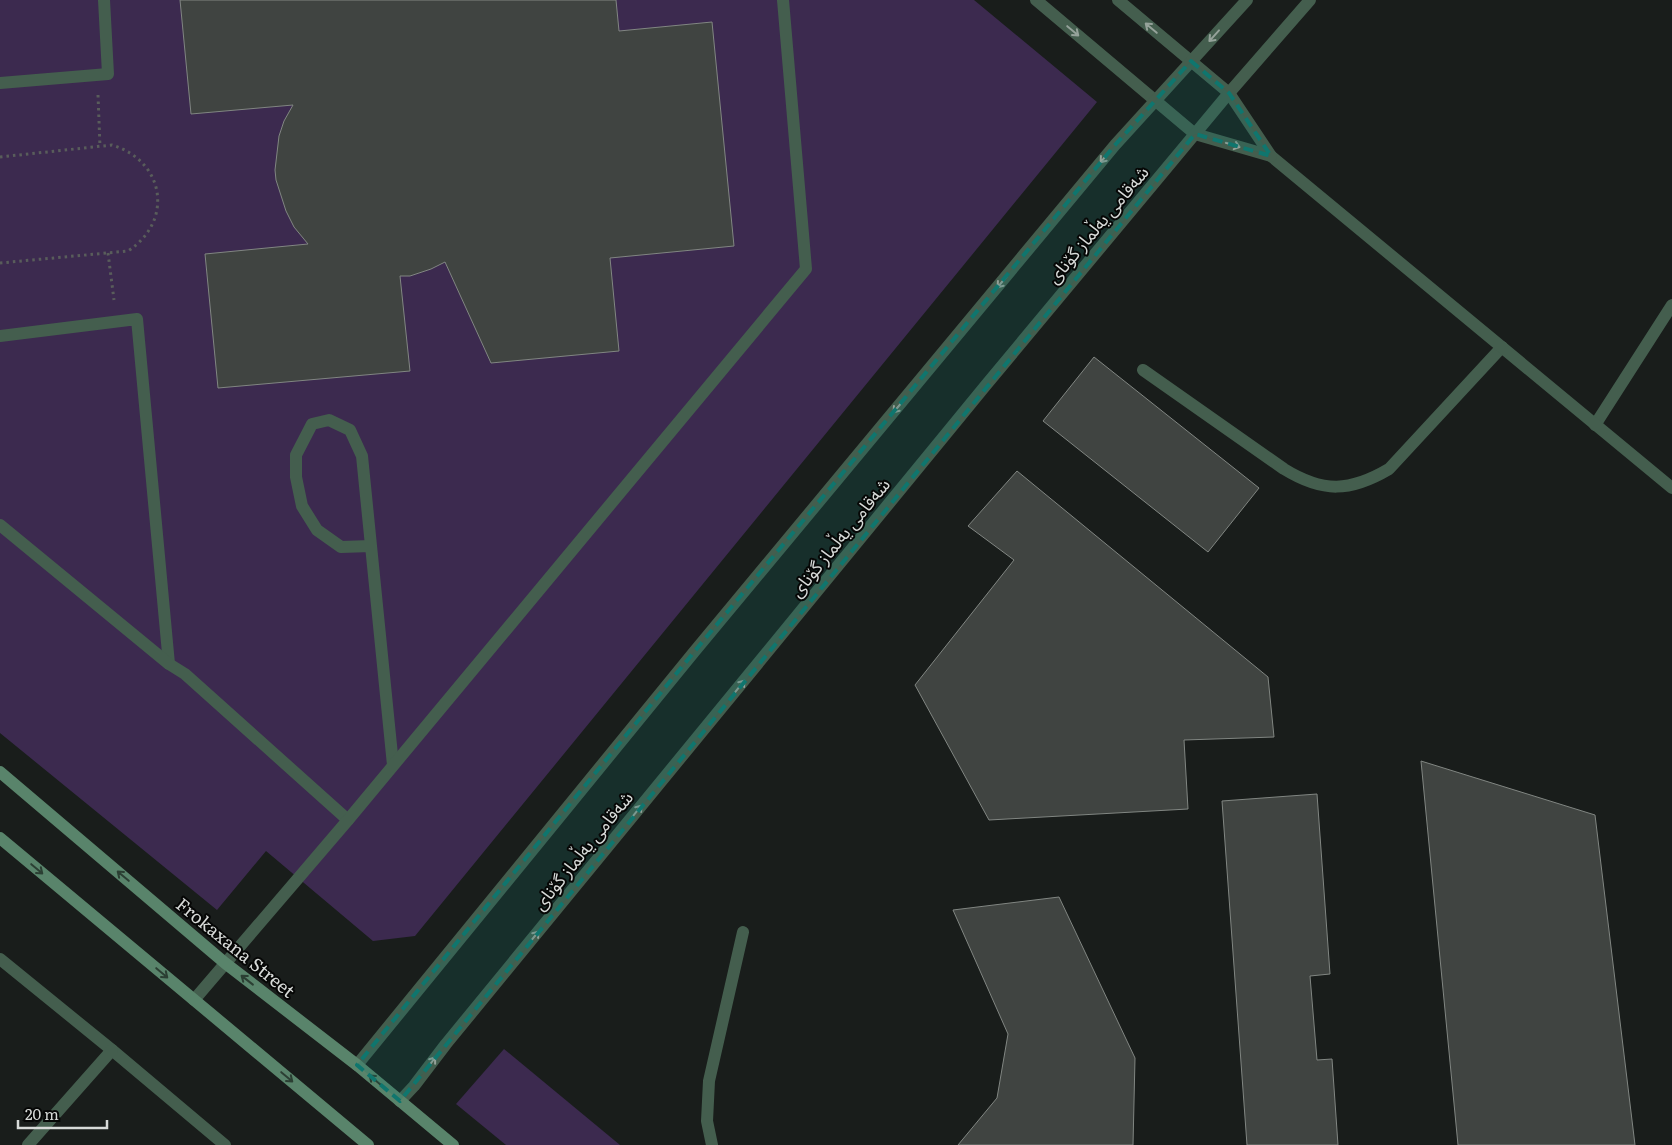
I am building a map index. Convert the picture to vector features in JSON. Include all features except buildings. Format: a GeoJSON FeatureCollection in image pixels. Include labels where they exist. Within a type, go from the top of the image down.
{"type":"FeatureCollection","features":[{"type":"Feature","properties":{"kind":"main road","name":"Frokaxana Street"},"geometry":{"type":"LineString","coordinates":[[0,772],[225,963],[358,1066],[453,1145]]}},
{"type":"Feature","properties":{"kind":"main road"},"geometry":{"type":"LineString","coordinates":[[0,838],[368,1145]]}},
{"type":"Feature","properties":{"kind":"street"},"geometry":{"type":"LineString","coordinates":[[0,83],[108,74],[104,0]]}},
{"type":"Feature","properties":{"kind":"street"},"geometry":{"type":"LineString","coordinates":[[194,1000],[348,820],[806,269],[783,0]]}},
{"type":"Feature","properties":{"kind":"street"},"geometry":{"type":"LineString","coordinates":[[1036,0],[1195,134],[1271,156]]}},
{"type":"Feature","properties":{"kind":"street"},"geometry":{"type":"LineString","coordinates":[[1118,0],[1229,93],[1271,156],[1672,488]]}},
{"type":"Feature","properties":{"kind":"street","name":"شەقامی یەڵماز گۆنای"},"geometry":{"type":"LineString","coordinates":[[358,1066],[701,645],[1109,153],[1247,0]]}},
{"type":"Feature","properties":{"kind":"street","name":"شەقامی یەڵماز گۆنای"},"geometry":{"type":"LineString","coordinates":[[400,1101],[986,386],[1229,93],[1310,0]]}},
{"type":"Feature","properties":{"kind":"street"},"geometry":{"type":"LineString","coordinates":[[1595,425],[1672,305]]}},
{"type":"Feature","properties":{"kind":"street"},"geometry":{"type":"LineString","coordinates":[[0,336],[137,319],[169,664]]}},
{"type":"Feature","properties":{"kind":"street"},"geometry":{"type":"LineString","coordinates":[[1143,370],[1300,479],[1318,485],[1337,487],[1373,478],[1389,468],[1502,347]]}},
{"type":"Feature","properties":{"kind":"street"},"geometry":{"type":"LineString","coordinates":[[371,546],[341,548],[317,530],[302,506],[296,477],[296,455],[312,424],[329,420],[350,430],[362,456],[393,765]]}},
{"type":"Feature","properties":{"kind":"street"},"geometry":{"type":"LineString","coordinates":[[0,525],[169,664],[185,674],[348,820]]}},
{"type":"Feature","properties":{"kind":"street"},"geometry":{"type":"LineString","coordinates":[[712,1145],[707,1120],[709,1082],[743,932]]}},
{"type":"Feature","properties":{"kind":"street"},"geometry":{"type":"LineString","coordinates":[[0,959],[225,1145]]}},
{"type":"Feature","properties":{"kind":"street"},"geometry":{"type":"LineString","coordinates":[[28,1145],[112,1050]]}},
{"type":"Feature","properties":{"kind":"path"},"geometry":{"type":"LineString","coordinates":[[97,75],[100,147]]}},
{"type":"Feature","properties":{"kind":"path"},"geometry":{"type":"LineString","coordinates":[[0,157],[112,145],[134,155],[148,169],[156,184],[158,206],[152,224],[137,244],[128,251],[0,263]]}},
{"type":"Feature","properties":{"kind":"path"},"geometry":{"type":"LineString","coordinates":[[108,252],[115,321]]}},
{"type":"Feature","properties":{"kind":"highlighted area"},"geometry":{"type":"Polygon","coordinates":[[[1191,61],[1229,93],[1271,156],[1195,134],[400,1101],[357,1065],[694,652],[1115,145],[1191,61]]]}},
{"type":"Feature","properties":{"kind":"shaded area"},"geometry":{"type":"Polygon","coordinates":[[[0,0],[974,0],[1097,102],[415,936],[373,941],[266,851],[217,910],[0,733],[0,0]]]}},
{"type":"Feature","properties":{"kind":"shaded area"},"geometry":{"type":"Polygon","coordinates":[[[504,1049],[620,1145],[506,1145],[456,1104],[504,1049]]]}}]}
